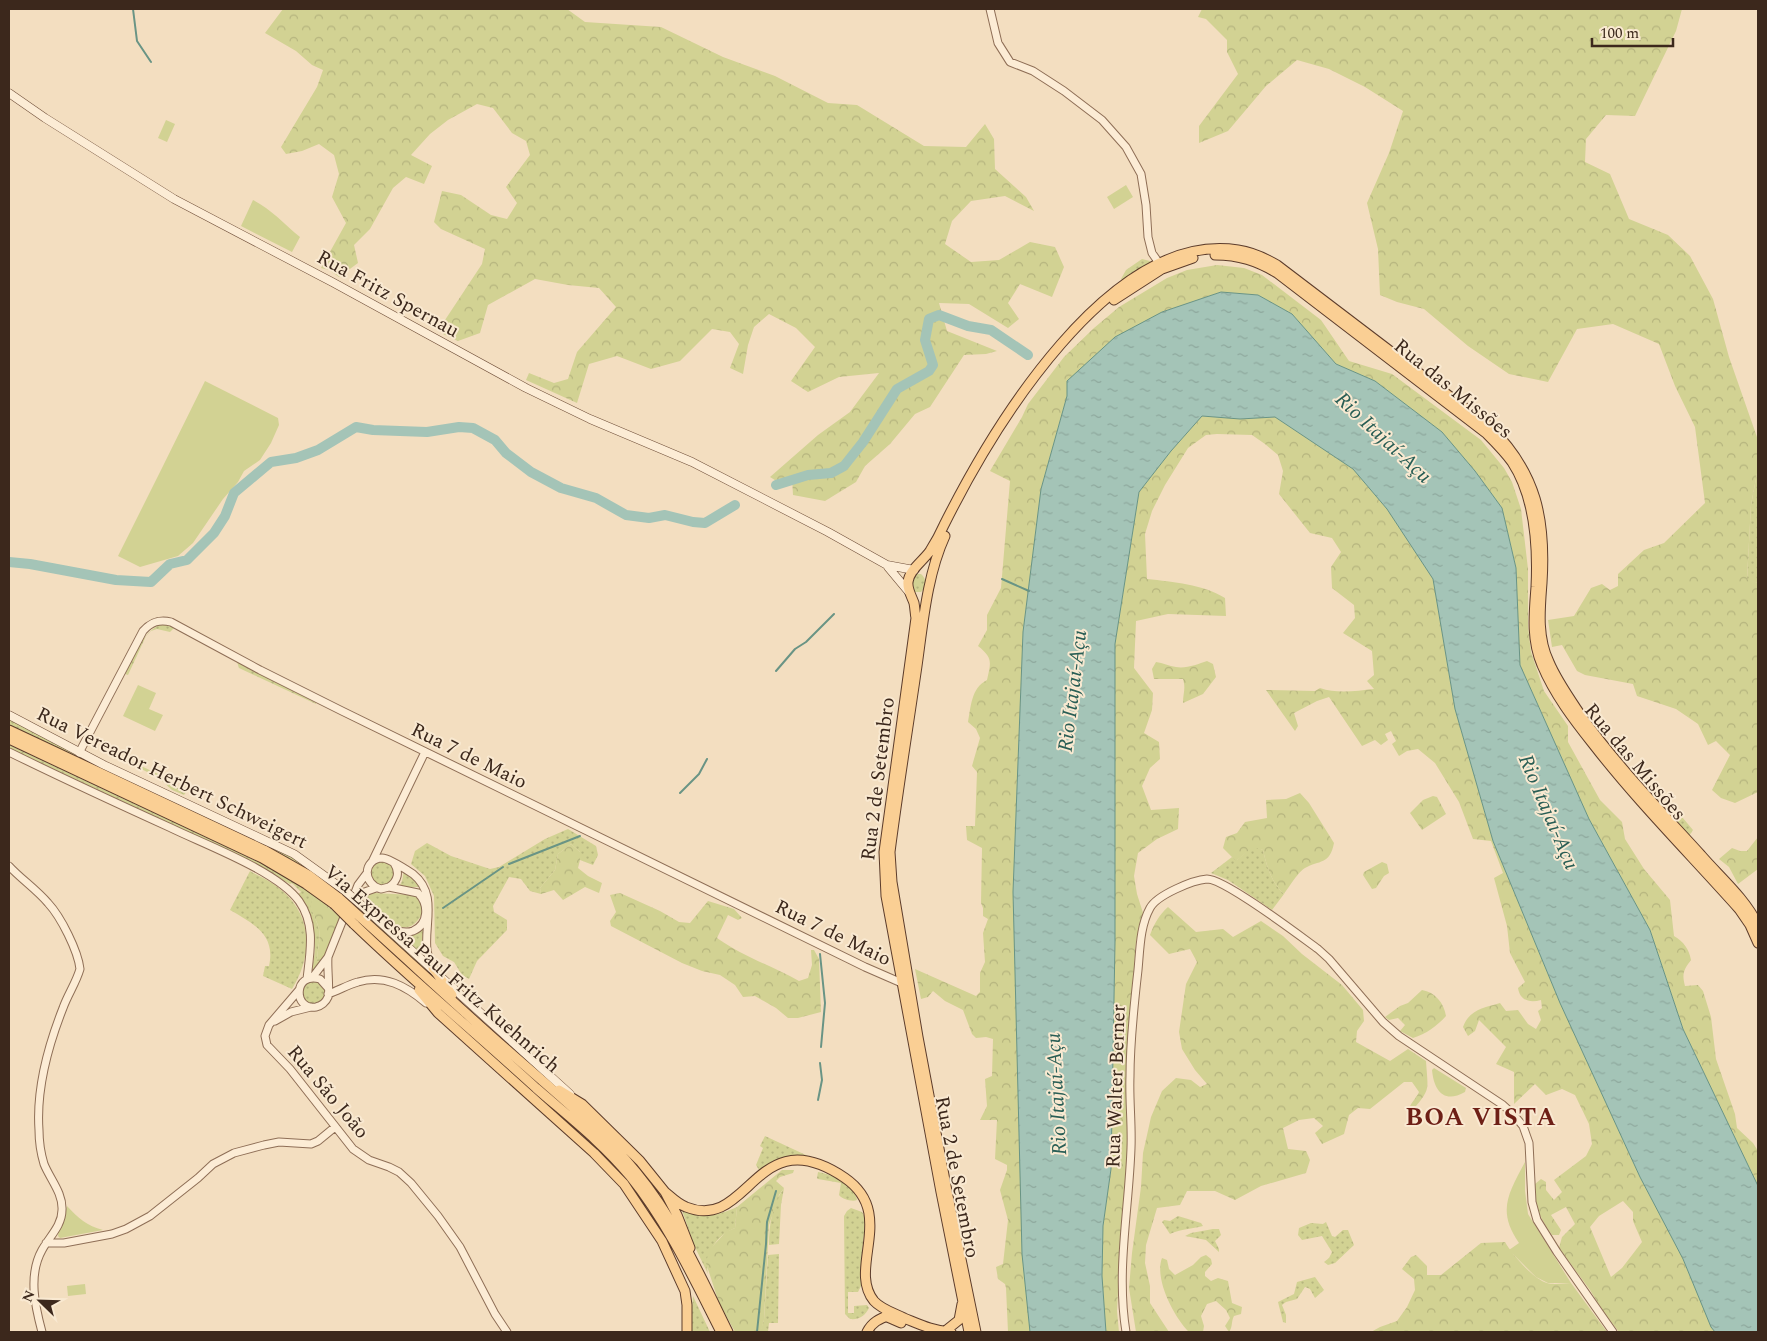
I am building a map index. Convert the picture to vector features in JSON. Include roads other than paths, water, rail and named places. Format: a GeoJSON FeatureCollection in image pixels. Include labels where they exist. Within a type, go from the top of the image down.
{"type":"FeatureCollection","features":[{"type":"Feature","properties":{"kind":"main road","name":"Rua Fritz Spernau"},"geometry":{"type":"LineString","coordinates":[[9,93],[100,153],[201,214],[334,283],[526,388],[590,419],[692,462],[828,532],[887,566]]}},
{"type":"Feature","properties":{"kind":"main road","name":"Rua das Missões"},"geometry":{"type":"LineString","coordinates":[[1052,358],[1082,322],[1122,290],[1160,266],[1189,253],[1226,249],[1248,252],[1277,265],[1490,427],[1523,466],[1536,503],[1543,555],[1541,634],[1551,668],[1570,700],[1613,758],[1736,894],[1758,925]]}},
{"type":"Feature","properties":{"kind":"main road","name":"Rua das Missões"},"geometry":{"type":"LineString","coordinates":[[1160,266],[1190,258],[1217,255],[1241,256],[1265,266],[1277,273],[1487,434],[1497,444],[1516,470],[1530,504],[1536,561],[1534,635],[1538,654],[1548,678],[1574,718],[1613,769],[1739,909],[1750,925],[1758,943]]}},
{"type":"Feature","properties":{"kind":"main road","name":"Rua 2 de Setembro"},"geometry":{"type":"LineString","coordinates":[[976,1332],[906,984],[886,896],[884,852],[916,618],[908,580],[934,544],[969,478],[1015,403],[1052,358]]}},
{"type":"Feature","properties":{"kind":"main road","name":"Rua 2 de Setembro"},"geometry":{"type":"LineString","coordinates":[[969,1332],[941,1192],[906,984],[892,882],[890,852],[928,596],[940,546],[956,511],[1019,406],[1052,358]]}},
{"type":"Feature","properties":{"kind":"main road"},"geometry":{"type":"LineString","coordinates":[[887,566],[923,570],[932,578]]}},
{"type":"Feature","properties":{"kind":"main road"},"geometry":{"type":"LineString","coordinates":[[887,566],[910,593],[917,598],[928,596]]}},
{"type":"Feature","properties":{"kind":"main road","name":"Rua Vereador Herbert Schweigert"},"geometry":{"type":"LineString","coordinates":[[9,715],[78,752],[287,850],[304,860],[339,897],[366,909],[582,1104]]}},
{"type":"Feature","properties":{"kind":"main road","name":"Via Expressa Paul Fritz Kuehnrich"},"geometry":{"type":"LineString","coordinates":[[9,730],[264,850],[310,876],[339,897],[403,971],[569,1117],[612,1157],[629,1176],[683,1257],[721,1332]]}},
{"type":"Feature","properties":{"kind":"main road","name":"Via Expressa Paul Fritz Kuehnrich"},"geometry":{"type":"LineString","coordinates":[[9,739],[262,858],[306,884],[339,897]]}},
{"type":"Feature","properties":{"kind":"main road","name":"Via Expressa Paul Fritz Kuehnrich"},"geometry":{"type":"LineString","coordinates":[[357,920],[463,1010],[574,1109],[635,1171],[660,1205],[700,1276],[728,1332]]}},
{"type":"Feature","properties":{"kind":"main road"},"geometry":{"type":"LineString","coordinates":[[433,968],[463,1010]]}},
{"type":"Feature","properties":{"kind":"main road"},"geometry":{"type":"LineString","coordinates":[[403,971],[438,1013],[594,1153],[624,1184],[662,1241],[685,1291],[687,1332]]}},
{"type":"Feature","properties":{"kind":"main road"},"geometry":{"type":"LineString","coordinates":[[534,1074],[582,1104],[640,1161],[665,1192],[677,1215],[700,1276]]}},
{"type":"Feature","properties":{"kind":"main road"},"geometry":{"type":"LineString","coordinates":[[537,1101],[569,1117]]}},
{"type":"Feature","properties":{"kind":"main road"},"geometry":{"type":"LineString","coordinates":[[665,1192],[685,1207],[707,1210],[717,1209],[735,1199],[768,1168],[785,1161],[805,1161],[840,1175],[861,1194],[870,1218],[866,1272],[866,1283],[870,1293],[878,1305],[924,1331]]}},
{"type":"Feature","properties":{"kind":"main road"},"geometry":{"type":"LineString","coordinates":[[944,1332],[959,1320],[962,1294]]}},
{"type":"Feature","properties":{"kind":"main road"},"geometry":{"type":"LineString","coordinates":[[866,1332],[874,1322],[885,1316],[895,1314]]}},
{"type":"Feature","properties":{"kind":"main road"},"geometry":{"type":"LineString","coordinates":[[885,1316],[924,1331],[951,1332]]}},
{"type":"Feature","properties":{"kind":"main road"},"geometry":{"type":"LineString","coordinates":[[955,1332],[963,1332]]}},
{"type":"Feature","properties":{"kind":"street"},"geometry":{"type":"LineString","coordinates":[[990,9],[990,16],[998,43],[1010,62],[1032,71],[1064,91],[1102,120],[1126,147],[1141,174],[1146,205],[1148,238],[1152,253],[1160,266]]}},
{"type":"Feature","properties":{"kind":"street","name":"Rua 7 de Maio"},"geometry":{"type":"LineString","coordinates":[[78,752],[143,631],[154,622],[166,620],[303,692],[850,960],[906,984]]}},
{"type":"Feature","properties":{"kind":"street"},"geometry":{"type":"LineString","coordinates":[[9,752],[224,853],[274,879],[289,890],[299,901],[309,923],[311,945],[310,978]]}},
{"type":"Feature","properties":{"kind":"street"},"geometry":{"type":"LineString","coordinates":[[269,1025],[299,990],[303,982],[310,978],[328,957],[358,884],[367,873],[425,752]]}},
{"type":"Feature","properties":{"kind":"street"},"geometry":{"type":"LineString","coordinates":[[378,849],[383,858],[413,874],[426,894],[429,914],[427,949],[433,968]]}},
{"type":"Feature","properties":{"kind":"street"},"geometry":{"type":"LineString","coordinates":[[372,862],[383,858]]}},
{"type":"Feature","properties":{"kind":"street"},"geometry":{"type":"LineString","coordinates":[[390,887],[397,876],[396,867],[393,863]]}},
{"type":"Feature","properties":{"kind":"street"},"geometry":{"type":"LineString","coordinates":[[9,866],[50,904],[63,926],[79,961],[80,969],[64,1005],[54,1035],[44,1068],[38,1102],[39,1131],[44,1164],[58,1193],[62,1211],[60,1221],[46,1243],[37,1263],[34,1277],[35,1306],[42,1332]]}},
{"type":"Feature","properties":{"kind":"street"},"geometry":{"type":"LineString","coordinates":[[367,873],[368,880],[376,888]]}},
{"type":"Feature","properties":{"kind":"street","name":"Rua Walter Berner"},"geometry":{"type":"LineString","coordinates":[[1126,1332],[1122,1311],[1122,1271],[1132,1146],[1130,1077],[1132,1033],[1141,938],[1145,919],[1152,905],[1163,896],[1184,886],[1208,879],[1239,894],[1318,949],[1329,959],[1382,1022],[1399,1036],[1493,1098],[1513,1114],[1523,1126],[1529,1143],[1532,1202],[1537,1220],[1613,1332]]}},
{"type":"Feature","properties":{"kind":"street"},"geometry":{"type":"LineString","coordinates":[[353,896],[376,888],[390,887],[418,893],[425,904],[426,911],[425,919],[420,926],[413,931],[402,932],[389,929]]}},
{"type":"Feature","properties":{"kind":"street"},"geometry":{"type":"LineString","coordinates":[[299,990],[302,1001],[311,1007],[322,1004],[328,991],[328,957]]}},
{"type":"Feature","properties":{"kind":"street"},"geometry":{"type":"LineString","coordinates":[[310,978],[324,981],[328,991]]}},
{"type":"Feature","properties":{"kind":"street"},"geometry":{"type":"LineString","coordinates":[[328,991],[363,981],[387,980],[415,993],[438,1013]]}},
{"type":"Feature","properties":{"kind":"street","name":"Rua São João"},"geometry":{"type":"LineString","coordinates":[[311,1007],[291,1012],[269,1025],[264,1036],[267,1045],[290,1069],[346,1141],[360,1156],[389,1167],[406,1178],[438,1216],[460,1247],[495,1314],[508,1332]]}},
{"type":"Feature","properties":{"kind":"street"},"geometry":{"type":"LineString","coordinates":[[46,1243],[64,1243],[112,1234],[126,1229],[150,1216],[213,1164],[234,1152],[280,1142],[311,1144],[336,1127]]}},
{"type":"Feature","properties":{"kind":"water","name":"Rio Itajaí-Açu"},"geometry":{"type":"Polygon","coordinates":[[[1221,292],[1258,295],[1292,314],[1336,364],[1375,381],[1442,432],[1475,471],[1502,508],[1516,568],[1520,665],[1589,819],[1650,930],[1683,1029],[1758,1186],[1758,1332],[1715,1332],[1711,1327],[1683,1259],[1640,1177],[1560,1003],[1493,841],[1455,709],[1433,579],[1387,509],[1353,469],[1275,417],[1240,419],[1202,416],[1171,451],[1139,492],[1115,644],[1115,942],[1111,1169],[1103,1226],[1102,1276],[1106,1332],[1030,1332],[1022,1254],[1013,892],[1023,632],[1041,489],[1067,396],[1067,381],[1115,337],[1162,312],[1221,292]]]}},
{"type":"Feature","properties":{"kind":"waterway"},"geometry":{"type":"LineString","coordinates":[[133,9],[137,41],[151,62]]}},
{"type":"Feature","properties":{"kind":"waterway"},"geometry":{"type":"LineString","coordinates":[[776,485],[808,475],[831,473],[844,466],[863,442],[897,389],[929,371],[933,365],[925,340],[929,319],[939,315],[968,326],[991,330],[1028,355]]}},
{"type":"Feature","properties":{"kind":"waterway"},"geometry":{"type":"LineString","coordinates":[[9,562],[30,564],[116,580],[151,582],[170,564],[187,560],[214,533],[225,516],[234,493],[271,462],[296,458],[318,450],[356,427],[373,430],[427,432],[459,427],[473,428],[495,440],[506,453],[531,472],[561,488],[596,498],[626,515],[649,518],[665,515],[705,523],[735,505]]}},
{"type":"Feature","properties":{"kind":"waterway"},"geometry":{"type":"LineString","coordinates":[[1002,579],[1029,591]]}},
{"type":"Feature","properties":{"kind":"waterway"},"geometry":{"type":"LineString","coordinates":[[776,671],[795,649],[806,642],[834,614]]}},
{"type":"Feature","properties":{"kind":"waterway"},"geometry":{"type":"LineString","coordinates":[[680,793],[699,774],[707,759]]}},
{"type":"Feature","properties":{"kind":"waterway"},"geometry":{"type":"LineString","coordinates":[[509,864],[580,836]]}},
{"type":"Feature","properties":{"kind":"waterway"},"geometry":{"type":"LineString","coordinates":[[443,908],[503,867]]}},
{"type":"Feature","properties":{"kind":"waterway"},"geometry":{"type":"LineString","coordinates":[[820,954],[825,1003],[821,1047]]}},
{"type":"Feature","properties":{"kind":"waterway"},"geometry":{"type":"LineString","coordinates":[[818,1100],[822,1080],[820,1063]]}},
{"type":"Feature","properties":{"kind":"waterway"},"geometry":{"type":"LineString","coordinates":[[757,1332],[767,1222],[776,1191]]}},
{"type":"Feature","properties":{"kind":"district","name":"BOA VISTA"},"geometry":{"type":"Point","coordinates":[1481,1118]}}]}
